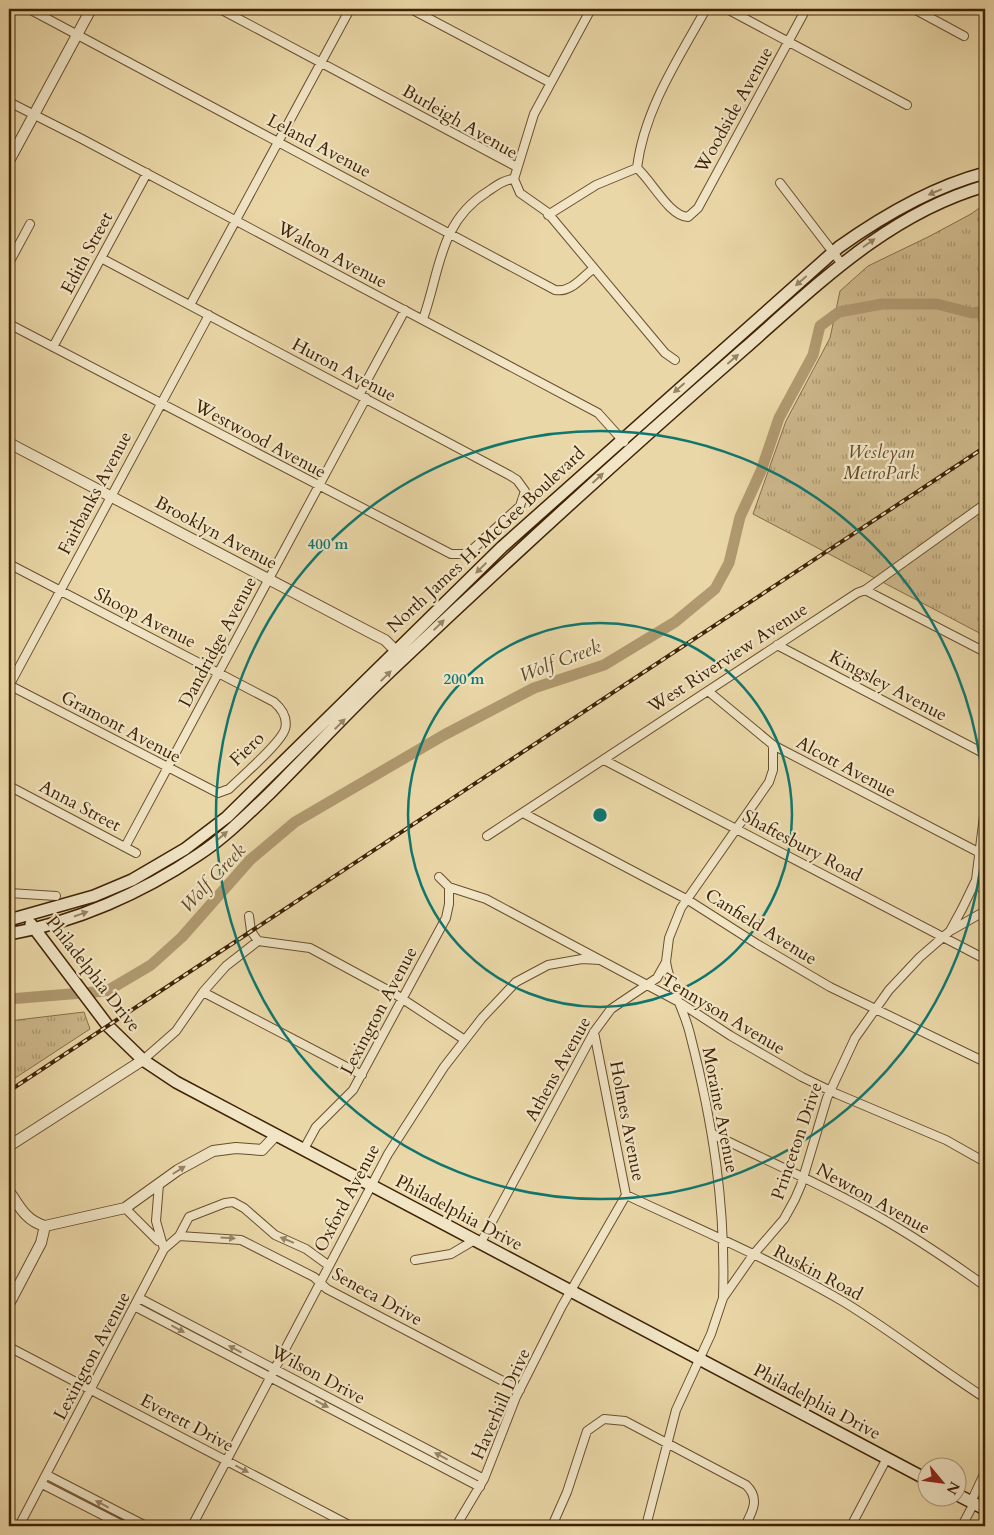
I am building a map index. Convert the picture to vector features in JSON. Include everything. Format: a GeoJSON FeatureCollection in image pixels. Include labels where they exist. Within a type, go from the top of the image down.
{"type":"FeatureCollection","features":[{"type":"Feature","properties":{"kind":"main road","name":"North James H. McGee Boulevard"},"geometry":{"type":"LineString","coordinates":[[9,920],[108,891],[185,849],[243,802],[395,650],[507,542],[832,253],[872,224],[905,204],[985,173]]}},
{"type":"Feature","properties":{"kind":"main road","name":"North James H. McGee Boulevard"},"geometry":{"type":"LineString","coordinates":[[9,934],[34,929],[92,910],[121,898],[199,854],[248,813],[404,659],[559,512],[842,264],[882,234],[920,212],[985,186]]}},
{"type":"Feature","properties":{"kind":"main road","name":"Philadelphia Drive"},"geometry":{"type":"LineString","coordinates":[[26,916],[108,1026],[143,1060],[184,1087],[916,1473]]}},
{"type":"Feature","properties":{"kind":"main road"},"geometry":{"type":"LineString","coordinates":[[966,1499],[985,1509]]}},
{"type":"Feature","properties":{"kind":"street","name":"Leland Avenue"},"geometry":{"type":"LineString","coordinates":[[29,9],[555,290],[570,288],[593,269]]}},
{"type":"Feature","properties":{"kind":"street"},"geometry":{"type":"LineString","coordinates":[[9,161],[91,9]]}},
{"type":"Feature","properties":{"kind":"street","name":"Burleigh Avenue"},"geometry":{"type":"LineString","coordinates":[[220,9],[517,167],[514,179],[520,193],[548,215],[665,353],[675,360]]}},
{"type":"Feature","properties":{"kind":"street"},"geometry":{"type":"LineString","coordinates":[[190,305],[350,9]]}},
{"type":"Feature","properties":{"kind":"street"},"geometry":{"type":"LineString","coordinates":[[411,9],[551,83]]}},
{"type":"Feature","properties":{"kind":"street"},"geometry":{"type":"LineString","coordinates":[[517,167],[530,122],[591,9]]}},
{"type":"Feature","properties":{"kind":"street"},"geometry":{"type":"LineString","coordinates":[[548,215],[596,185],[637,168],[642,138],[653,108],[706,9]]}},
{"type":"Feature","properties":{"kind":"street"},"geometry":{"type":"LineString","coordinates":[[727,9],[907,105]]}},
{"type":"Feature","properties":{"kind":"street","name":"Woodside Avenue"},"geometry":{"type":"LineString","coordinates":[[637,168],[674,211],[682,217],[688,217],[698,208],[806,9]]}},
{"type":"Feature","properties":{"kind":"street"},"geometry":{"type":"LineString","coordinates":[[914,9],[964,36]]}},
{"type":"Feature","properties":{"kind":"street","name":"Walton Avenue"},"geometry":{"type":"LineString","coordinates":[[9,102],[147,173],[598,413],[630,449]]}},
{"type":"Feature","properties":{"kind":"street","name":"Edith Street"},"geometry":{"type":"LineString","coordinates":[[53,347],[147,173]]}},
{"type":"Feature","properties":{"kind":"street"},"geometry":{"type":"LineString","coordinates":[[423,320],[449,232],[476,199],[505,180],[514,179]]}},
{"type":"Feature","properties":{"kind":"street"},"geometry":{"type":"LineString","coordinates":[[780,183],[842,264]]}},
{"type":"Feature","properties":{"kind":"street"},"geometry":{"type":"LineString","coordinates":[[9,263],[30,224]]}},
{"type":"Feature","properties":{"kind":"street","name":"Huron Avenue"},"geometry":{"type":"LineString","coordinates":[[101,258],[517,480],[525,491],[522,503],[495,529]]}},
{"type":"Feature","properties":{"kind":"street","name":"Dandridge Avenue"},"geometry":{"type":"LineString","coordinates":[[125,847],[319,486],[405,310]]}},
{"type":"Feature","properties":{"kind":"street","name":"Fairbanks Avenue"},"geometry":{"type":"LineString","coordinates":[[9,686],[209,315]]}},
{"type":"Feature","properties":{"kind":"street","name":"Westwood Avenue"},"geometry":{"type":"LineString","coordinates":[[9,324],[451,554],[465,554],[495,529]]}},
{"type":"Feature","properties":{"kind":"street","name":"Brooklyn Avenue"},"geometry":{"type":"LineString","coordinates":[[9,443],[384,640],[404,659]]}},
{"type":"Feature","properties":{"kind":"street","name":"West Riverview Avenue"},"geometry":{"type":"LineString","coordinates":[[487,836],[857,593],[866,590],[985,504]]}},
{"type":"Feature","properties":{"kind":"street","name":"Shoop Avenue"},"geometry":{"type":"LineString","coordinates":[[9,564],[274,702],[281,710],[285,720]]}},
{"type":"Feature","properties":{"kind":"street"},"geometry":{"type":"LineString","coordinates":[[866,590],[985,652]]}},
{"type":"Feature","properties":{"kind":"street","name":"Kingsley Avenue"},"geometry":{"type":"LineString","coordinates":[[777,645],[985,754]]}},
{"type":"Feature","properties":{"kind":"street","name":"Gramont Avenue"},"geometry":{"type":"LineString","coordinates":[[9,686],[213,792],[220,792]]}},
{"type":"Feature","properties":{"kind":"street","name":"Alcott Avenue"},"geometry":{"type":"LineString","coordinates":[[708,691],[773,745],[980,853]]}},
{"type":"Feature","properties":{"kind":"street","name":"Fiero"},"geometry":{"type":"LineString","coordinates":[[220,792],[229,789],[280,739],[285,729],[285,720]]}},
{"type":"Feature","properties":{"kind":"street","name":"Athens Avenue"},"geometry":{"type":"LineString","coordinates":[[476,1242],[594,1032],[611,1009],[657,978],[666,962],[672,928],[688,900],[769,782],[773,770],[773,745]]}},
{"type":"Feature","properties":{"kind":"street","name":"Shaftesbury Road"},"geometry":{"type":"LineString","coordinates":[[604,760],[985,959]]}},
{"type":"Feature","properties":{"kind":"street","name":"Anna Street"},"geometry":{"type":"LineString","coordinates":[[9,786],[136,853]]}},
{"type":"Feature","properties":{"kind":"street","name":"Princeton Drive"},"geometry":{"type":"LineString","coordinates":[[646,1526],[676,1410],[697,1358],[711,1334],[723,1298],[752,1255],[784,1219],[804,1177],[830,1090],[855,1038],[874,1009],[904,973],[950,931],[976,880],[985,808]]}},
{"type":"Feature","properties":{"kind":"street","name":"Canfield Avenue"},"geometry":{"type":"LineString","coordinates":[[523,813],[688,900],[790,965],[874,1009],[985,1062]]}},
{"type":"Feature","properties":{"kind":"street"},"geometry":{"type":"LineString","coordinates":[[439,877],[449,887]]}},
{"type":"Feature","properties":{"kind":"street"},"geometry":{"type":"LineString","coordinates":[[976,880],[985,893]]}},
{"type":"Feature","properties":{"kind":"street","name":"Tennyson Avenue"},"geometry":{"type":"LineString","coordinates":[[449,887],[486,900],[679,1002],[779,1064],[830,1090],[946,1140],[985,1162]]}},
{"type":"Feature","properties":{"kind":"street","name":"Lexington Avenue"},"geometry":{"type":"LineString","coordinates":[[304,1149],[316,1127],[342,1103],[362,1075],[446,918],[449,904],[449,887]]}},
{"type":"Feature","properties":{"kind":"street"},"geometry":{"type":"LineString","coordinates":[[9,893],[56,896]]}},
{"type":"Feature","properties":{"kind":"street"},"geometry":{"type":"LineString","coordinates":[[950,931],[985,910]]}},
{"type":"Feature","properties":{"kind":"street"},"geometry":{"type":"LineString","coordinates":[[249,916],[251,931],[258,941]]}},
{"type":"Feature","properties":{"kind":"street"},"geometry":{"type":"LineString","coordinates":[[9,1146],[143,1060],[176,1031],[203,992],[226,966],[258,941],[310,948],[402,999],[465,1040]]}},
{"type":"Feature","properties":{"kind":"street","name":"Oxford Avenue"},"geometry":{"type":"LineString","coordinates":[[192,1526],[371,1185],[412,1115],[465,1040],[507,990],[530,973],[559,962],[582,959],[600,960]]}},
{"type":"Feature","properties":{"kind":"street","name":"Moraine Avenue"},"geometry":{"type":"LineString","coordinates":[[666,962],[671,987],[679,1002],[689,1031],[713,1134],[723,1240],[723,1298]]}},
{"type":"Feature","properties":{"kind":"street"},"geometry":{"type":"LineString","coordinates":[[203,992],[362,1075]]}},
{"type":"Feature","properties":{"kind":"street","name":"Holmes Avenue"},"geometry":{"type":"LineString","coordinates":[[571,1292],[626,1195],[594,1032]]}},
{"type":"Feature","properties":{"kind":"street","name":"Newton Avenue"},"geometry":{"type":"LineString","coordinates":[[713,1134],[746,1152],[804,1177],[896,1226],[985,1286]]}},
{"type":"Feature","properties":{"kind":"street"},"geometry":{"type":"LineString","coordinates":[[9,1191],[26,1216],[36,1223],[45,1226],[125,1208],[178,1170],[214,1151],[236,1148],[262,1150],[276,1135]]}},
{"type":"Feature","properties":{"kind":"street"},"geometry":{"type":"LineString","coordinates":[[159,1184],[156,1221],[164,1249]]}},
{"type":"Feature","properties":{"kind":"street","name":"Ruskin Road"},"geometry":{"type":"LineString","coordinates":[[626,1195],[723,1240],[862,1314],[985,1398]]}},
{"type":"Feature","properties":{"kind":"street"},"geometry":{"type":"LineString","coordinates":[[164,1249],[179,1236],[189,1217],[210,1208],[233,1202],[244,1208],[275,1235],[306,1249],[328,1265]]}},
{"type":"Feature","properties":{"kind":"street"},"geometry":{"type":"LineString","coordinates":[[125,1208],[148,1229],[164,1249]]}},
{"type":"Feature","properties":{"kind":"street"},"geometry":{"type":"LineString","coordinates":[[9,1304],[41,1243],[45,1226]]}},
{"type":"Feature","properties":{"kind":"street","name":"Seneca Drive"},"geometry":{"type":"LineString","coordinates":[[179,1236],[241,1240],[314,1277],[326,1289],[520,1390]]}},
{"type":"Feature","properties":{"kind":"street"},"geometry":{"type":"LineString","coordinates":[[415,1260],[451,1254],[476,1242]]}},
{"type":"Feature","properties":{"kind":"street","name":"Lexington Avenue"},"geometry":{"type":"LineString","coordinates":[[19,1526],[164,1249]]}},
{"type":"Feature","properties":{"kind":"street","name":"Haverhill Drive"},"geometry":{"type":"LineString","coordinates":[[456,1526],[484,1479],[520,1390],[571,1292]]}},
{"type":"Feature","properties":{"kind":"street","name":"Wilson Drive"},"geometry":{"type":"LineString","coordinates":[[139,1298],[484,1479]]}},
{"type":"Feature","properties":{"kind":"street","name":"Wilson Drive"},"geometry":{"type":"LineString","coordinates":[[134,1306],[480,1487]]}},
{"type":"Feature","properties":{"kind":"street","name":"Everett Drive"},"geometry":{"type":"LineString","coordinates":[[9,1347],[351,1526]]}},
{"type":"Feature","properties":{"kind":"street"},"geometry":{"type":"LineString","coordinates":[[552,1526],[567,1492],[585,1434],[594,1424],[604,1418],[619,1419],[750,1488],[754,1495],[755,1504],[745,1526]]}},
{"type":"Feature","properties":{"kind":"street"},"geometry":{"type":"LineString","coordinates":[[851,1526],[887,1458]]}},
{"type":"Feature","properties":{"kind":"street"},"geometry":{"type":"LineString","coordinates":[[962,1526],[985,1472]]}},
{"type":"Feature","properties":{"kind":"street"},"geometry":{"type":"LineString","coordinates":[[47,1475],[146,1526]]}},
{"type":"Feature","properties":{"kind":"street"},"geometry":{"type":"LineString","coordinates":[[42,1484],[124,1526]]}},
{"type":"Feature","properties":{"kind":"green space","name":"Wesleyan MetroPark"},"geometry":{"type":"Polygon","coordinates":[[[985,204],[985,636],[753,514],[786,421],[830,338],[840,291],[868,266],[928,237],[971,214],[985,204]]]}},
{"type":"Feature","properties":{"kind":"green space"},"geometry":{"type":"Polygon","coordinates":[[[84,1012],[90,1029],[9,1082],[9,1021],[84,1012]]]}},
{"type":"Feature","properties":{"kind":"waterway","name":"Wolf Creek"},"geometry":{"type":"LineString","coordinates":[[9,999],[107,991],[151,965],[182,937],[250,860],[295,822],[444,735],[534,688],[604,665],[675,622],[715,589],[729,563],[740,517],[761,471],[779,418],[813,355],[820,326],[839,312],[882,304],[937,304],[972,313],[985,311]]}},
{"type":"Feature","properties":{"kind":"railway"},"geometry":{"type":"LineString","coordinates":[[9,1091],[985,447]]}}]}
